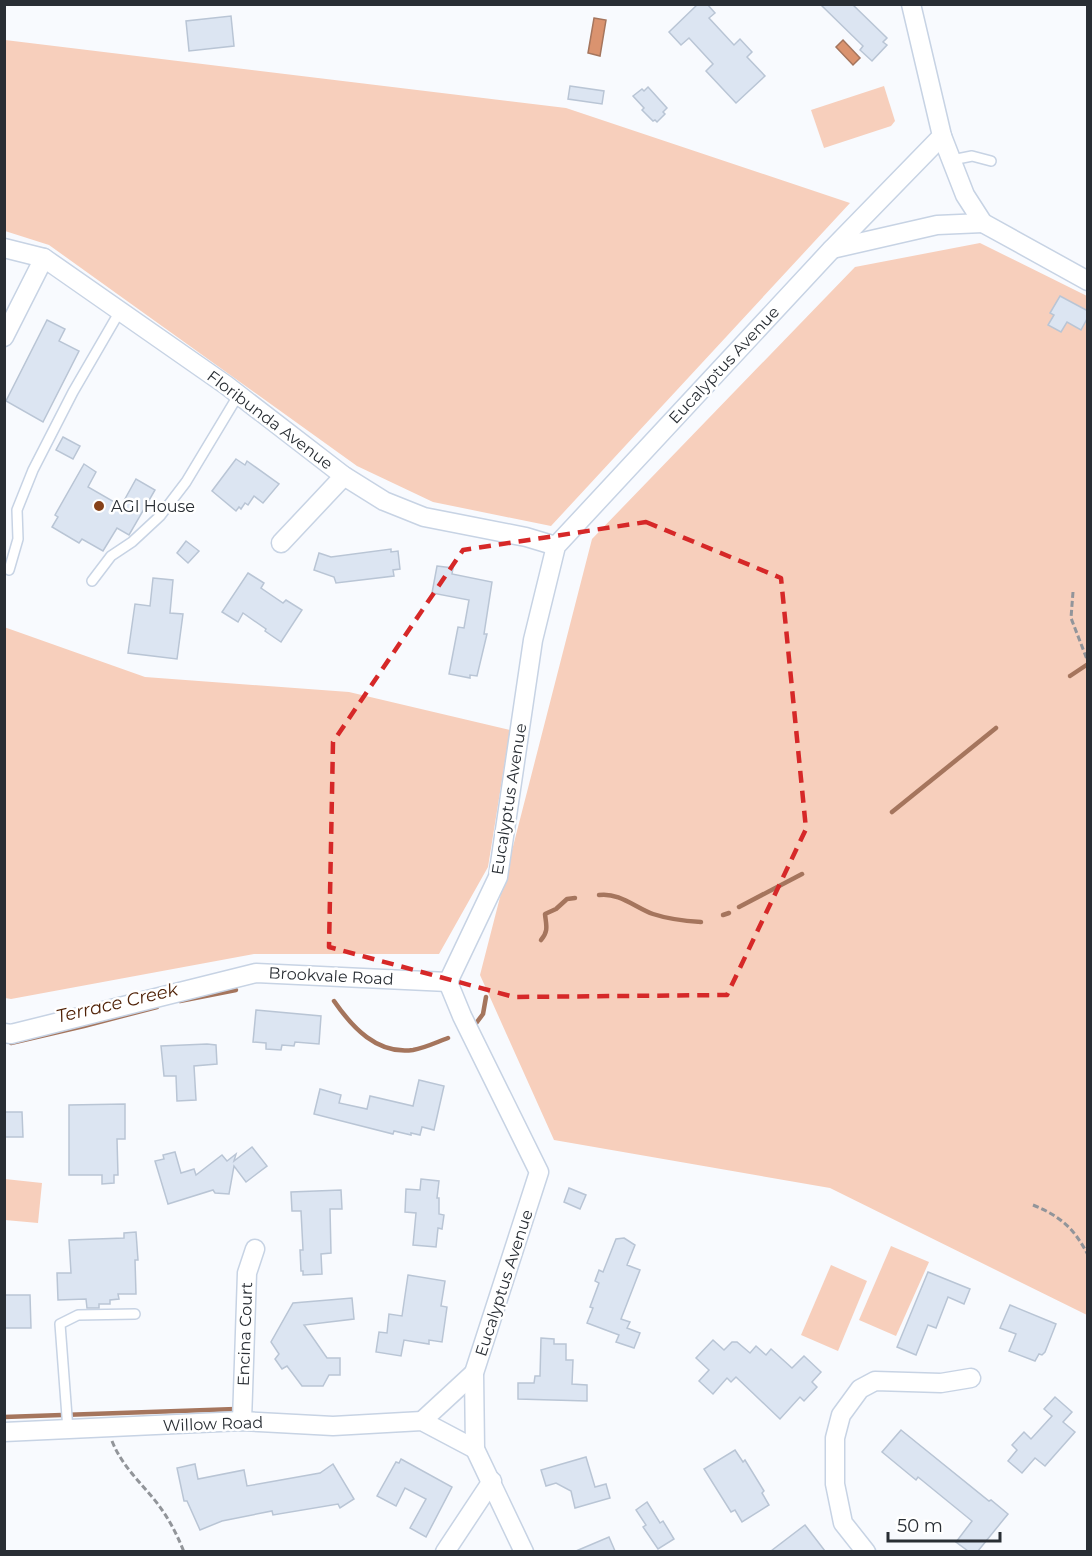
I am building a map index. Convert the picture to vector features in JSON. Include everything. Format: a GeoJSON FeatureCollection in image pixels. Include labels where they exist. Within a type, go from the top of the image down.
{"type":"FeatureCollection","features":[{"type":"Feature","properties":{"kind":"street"},"geometry":{"type":"LineString","coordinates":[[911,4],[942,136],[965,195],[983,223],[1088,281]]}},
{"type":"Feature","properties":{"kind":"street","name":"Eucalyptus Avenue"},"geometry":{"type":"LineString","coordinates":[[524,1551],[475,1449],[474,1373],[539,1172],[462,1016],[448,982],[498,877],[533,640],[556,546],[832,249],[942,136]]}},
{"type":"Feature","properties":{"kind":"street"},"geometry":{"type":"LineString","coordinates":[[832,249],[937,225],[983,223]]}},
{"type":"Feature","properties":{"kind":"street","name":"Floribunda Avenue"},"geometry":{"type":"LineString","coordinates":[[4,248],[44,258],[238,394],[344,476],[384,501],[424,517],[526,537],[556,546]]}},
{"type":"Feature","properties":{"kind":"street"},"geometry":{"type":"LineString","coordinates":[[4,337],[44,258]]}},
{"type":"Feature","properties":{"kind":"street"},"geometry":{"type":"LineString","coordinates":[[280,543],[344,476]]}},
{"type":"Feature","properties":{"kind":"street","name":"Brookvale Road"},"geometry":{"type":"LineString","coordinates":[[4,1033],[11,1034],[256,973],[448,982]]}},
{"type":"Feature","properties":{"kind":"street","name":"Encina Court"},"geometry":{"type":"LineString","coordinates":[[242,1421],[247,1273],[255,1249]]}},
{"type":"Feature","properties":{"kind":"street"},"geometry":{"type":"LineString","coordinates":[[474,1373],[422,1421],[475,1449]]}},
{"type":"Feature","properties":{"kind":"street"},"geometry":{"type":"LineString","coordinates":[[866,1551],[843,1523],[835,1484],[836,1438],[841,1415],[860,1389],[875,1381],[941,1383],[971,1378]]}},
{"type":"Feature","properties":{"kind":"street","name":"Willow Road"},"geometry":{"type":"LineString","coordinates":[[4,1432],[68,1427],[107,1428],[242,1421],[333,1426],[422,1421]]}},
{"type":"Feature","properties":{"kind":"street"},"geometry":{"type":"LineString","coordinates":[[445,1551],[492,1481]]}},
{"type":"Feature","properties":{"kind":"lane"},"geometry":{"type":"LineString","coordinates":[[952,160],[972,156],[992,161]]}},
{"type":"Feature","properties":{"kind":"lane"},"geometry":{"type":"LineString","coordinates":[[9,570],[18,538],[17,510],[33,470],[73,392],[120,311]]}},
{"type":"Feature","properties":{"kind":"lane"},"geometry":{"type":"LineString","coordinates":[[92,581],[111,556],[132,542],[160,516],[186,482],[238,394]]}},
{"type":"Feature","properties":{"kind":"lane"},"geometry":{"type":"LineString","coordinates":[[68,1427],[60,1324],[78,1315],[135,1314]]}},
{"type":"Feature","properties":{"kind":"path"},"geometry":{"type":"LineString","coordinates":[[1073,592],[1071,618],[1088,662]]}},
{"type":"Feature","properties":{"kind":"path"},"geometry":{"type":"LineString","coordinates":[[1033,1204],[1062,1220],[1088,1255]]}},
{"type":"Feature","properties":{"kind":"path"},"geometry":{"type":"LineString","coordinates":[[107,1428],[118,1456],[174,1527],[184,1551]]}},
{"type":"Feature","properties":{"kind":"highlighted area"},"geometry":{"type":"Polygon","coordinates":[[[646,522],[781,578],[806,829],[727,995],[514,997],[329,947],[333,742],[463,550],[646,522]]]}},
{"type":"Feature","properties":{"kind":"shaded area"},"geometry":{"type":"Polygon","coordinates":[[[594,18],[606,20],[600,56],[588,53],[594,18]]]}},
{"type":"Feature","properties":{"kind":"shaded area"},"geometry":{"type":"Polygon","coordinates":[[[5,40],[566,108],[850,203],[551,526],[433,502],[357,466],[49,245],[5,231],[5,40]]]}},
{"type":"Feature","properties":{"kind":"shaded area"},"geometry":{"type":"Polygon","coordinates":[[[843,40],[860,58],[853,65],[836,47],[843,40]]]}},
{"type":"Feature","properties":{"kind":"shaded area"},"geometry":{"type":"Polygon","coordinates":[[[884,86],[895,121],[891,126],[824,148],[811,110],[884,86]]]}},
{"type":"Feature","properties":{"kind":"shaded area"},"geometry":{"type":"Polygon","coordinates":[[[980,243],[1087,296],[1087,1315],[830,1188],[554,1140],[480,975],[592,539],[855,267],[980,243]]]}},
{"type":"Feature","properties":{"kind":"shaded area"},"geometry":{"type":"Polygon","coordinates":[[[4,627],[145,677],[349,692],[510,730],[488,867],[439,954],[254,954],[11,999],[5,998],[4,627]]]}},
{"type":"Feature","properties":{"kind":"shaded area"},"geometry":{"type":"Polygon","coordinates":[[[5,1179],[42,1183],[38,1223],[5,1220],[5,1179]]]}},
{"type":"Feature","properties":{"kind":"shaded area"},"geometry":{"type":"Polygon","coordinates":[[[891,1246],[929,1262],[896,1336],[859,1320],[891,1246]]]}},
{"type":"Feature","properties":{"kind":"shaded area"},"geometry":{"type":"Polygon","coordinates":[[[831,1265],[867,1281],[838,1351],[801,1335],[831,1265]]]}},
{"type":"Feature","properties":{"kind":"building"},"geometry":{"type":"Polygon","coordinates":[[[698,4],[707,4],[715,13],[709,18],[734,45],[740,39],[752,52],[747,57],[765,76],[736,103],[706,71],[713,64],[689,38],[681,45],[669,32],[698,4]]]}},
{"type":"Feature","properties":{"kind":"building"},"geometry":{"type":"Polygon","coordinates":[[[820,4],[852,4],[887,38],[883,42],[887,45],[872,61],[860,50],[863,46],[820,4]]]}},
{"type":"Feature","properties":{"kind":"building"},"geometry":{"type":"Polygon","coordinates":[[[231,16],[234,46],[189,51],[186,21],[231,16]]]}},
{"type":"Feature","properties":{"kind":"building"},"geometry":{"type":"Polygon","coordinates":[[[570,86],[604,91],[602,104],[568,99],[570,86]]]}},
{"type":"Feature","properties":{"kind":"building"},"geometry":{"type":"Polygon","coordinates":[[[648,87],[667,108],[663,112],[665,114],[657,122],[642,110],[644,108],[633,96],[648,87]]]}},
{"type":"Feature","properties":{"kind":"building"},"geometry":{"type":"Polygon","coordinates":[[[1060,296],[1088,311],[1088,317],[1081,330],[1067,322],[1061,332],[1048,325],[1054,315],[1050,313],[1060,296]]]}},
{"type":"Feature","properties":{"kind":"building"},"geometry":{"type":"Polygon","coordinates":[[[47,320],[65,329],[59,341],[79,351],[43,422],[6,401],[47,320]]]}},
{"type":"Feature","properties":{"kind":"building"},"geometry":{"type":"Polygon","coordinates":[[[63,437],[80,446],[73,459],[56,450],[63,437]]]}},
{"type":"Feature","properties":{"kind":"building"},"geometry":{"type":"Polygon","coordinates":[[[236,459],[245,465],[247,461],[279,484],[263,503],[254,496],[248,505],[245,503],[241,509],[239,507],[236,511],[212,491],[236,459]]]}},
{"type":"Feature","properties":{"kind":"building"},"geometry":{"type":"Polygon","coordinates":[[[84,464],[96,472],[88,487],[121,506],[136,479],[155,490],[129,535],[117,528],[103,551],[82,539],[79,543],[52,527],[58,517],[55,515],[84,464]]]}},
{"type":"Feature","properties":{"kind":"building"},"geometry":{"type":"Polygon","coordinates":[[[186,541],[199,551],[188,563],[177,553],[186,541]]]}},
{"type":"Feature","properties":{"kind":"building"},"geometry":{"type":"Polygon","coordinates":[[[391,549],[391,552],[398,551],[400,569],[393,570],[394,576],[336,583],[334,577],[314,570],[319,553],[331,557],[391,549]]]}},
{"type":"Feature","properties":{"kind":"building"},"geometry":{"type":"Polygon","coordinates":[[[437,566],[453,568],[452,574],[492,582],[484,634],[487,634],[477,676],[470,675],[470,678],[449,674],[458,627],[464,628],[469,600],[432,593],[437,566]]]}},
{"type":"Feature","properties":{"kind":"building"},"geometry":{"type":"Polygon","coordinates":[[[248,573],[264,583],[261,588],[283,603],[286,600],[302,610],[281,642],[243,613],[238,622],[222,612],[248,573]]]}},
{"type":"Feature","properties":{"kind":"building"},"geometry":{"type":"Polygon","coordinates":[[[153,578],[173,580],[170,613],[183,614],[177,659],[128,653],[135,604],[150,606],[153,578]]]}},
{"type":"Feature","properties":{"kind":"building"},"geometry":{"type":"Polygon","coordinates":[[[256,1010],[321,1016],[319,1044],[295,1042],[294,1046],[282,1045],[281,1050],[266,1049],[266,1043],[253,1042],[256,1010]]]}},
{"type":"Feature","properties":{"kind":"building"},"geometry":{"type":"Polygon","coordinates":[[[216,1045],[217,1064],[194,1066],[196,1100],[177,1101],[176,1076],[164,1076],[161,1046],[216,1045]]]}},
{"type":"Feature","properties":{"kind":"building"},"geometry":{"type":"Polygon","coordinates":[[[419,1080],[444,1086],[434,1130],[422,1127],[420,1135],[394,1131],[393,1134],[314,1114],[320,1089],[341,1095],[339,1103],[367,1109],[370,1096],[413,1106],[419,1080]]]}},
{"type":"Feature","properties":{"kind":"building"},"geometry":{"type":"Polygon","coordinates":[[[125,1104],[125,1139],[117,1139],[118,1175],[114,1175],[114,1183],[102,1184],[102,1175],[69,1175],[69,1105],[125,1104]]]}},
{"type":"Feature","properties":{"kind":"building"},"geometry":{"type":"Polygon","coordinates":[[[4,1112],[22,1112],[23,1137],[4,1137],[4,1112]]]}},
{"type":"Feature","properties":{"kind":"building"},"geometry":{"type":"Polygon","coordinates":[[[252,1147],[267,1166],[246,1182],[234,1166],[229,1194],[215,1193],[213,1190],[168,1204],[155,1161],[164,1159],[163,1155],[175,1152],[181,1173],[194,1169],[196,1175],[222,1155],[227,1161],[236,1154],[234,1161],[252,1147]]]}},
{"type":"Feature","properties":{"kind":"building"},"geometry":{"type":"Polygon","coordinates":[[[421,1179],[439,1181],[437,1198],[439,1198],[439,1214],[444,1215],[442,1229],[438,1228],[436,1247],[413,1245],[416,1213],[405,1212],[406,1189],[420,1190],[421,1179]]]}},
{"type":"Feature","properties":{"kind":"building"},"geometry":{"type":"Polygon","coordinates":[[[569,1188],[586,1195],[580,1209],[564,1202],[569,1188]]]}},
{"type":"Feature","properties":{"kind":"building"},"geometry":{"type":"Polygon","coordinates":[[[341,1190],[342,1209],[330,1209],[331,1253],[321,1254],[322,1274],[303,1275],[300,1250],[303,1250],[301,1211],[292,1211],[291,1192],[341,1190]]]}},
{"type":"Feature","properties":{"kind":"building"},"geometry":{"type":"Polygon","coordinates":[[[136,1232],[138,1260],[135,1260],[136,1294],[118,1294],[119,1299],[110,1300],[110,1304],[99,1304],[99,1308],[87,1308],[86,1299],[58,1300],[57,1273],[71,1273],[69,1240],[124,1238],[124,1233],[136,1232]]]}},
{"type":"Feature","properties":{"kind":"building"},"geometry":{"type":"Polygon","coordinates":[[[624,1238],[635,1245],[627,1265],[640,1270],[621,1319],[630,1322],[627,1328],[640,1333],[634,1348],[616,1342],[619,1335],[587,1323],[599,1283],[595,1281],[599,1270],[603,1272],[616,1239],[624,1238]]]}},
{"type":"Feature","properties":{"kind":"building"},"geometry":{"type":"Polygon","coordinates":[[[928,1272],[970,1289],[964,1304],[948,1297],[936,1328],[928,1325],[916,1355],[897,1347],[928,1272]]]}},
{"type":"Feature","properties":{"kind":"building"},"geometry":{"type":"Polygon","coordinates":[[[408,1275],[445,1281],[441,1306],[447,1307],[442,1342],[429,1340],[429,1344],[404,1340],[401,1356],[376,1352],[379,1332],[387,1333],[389,1314],[402,1316],[408,1275]]]}},
{"type":"Feature","properties":{"kind":"building"},"geometry":{"type":"Polygon","coordinates":[[[4,1295],[30,1295],[31,1328],[4,1328],[4,1295]]]}},
{"type":"Feature","properties":{"kind":"building"},"geometry":{"type":"Polygon","coordinates":[[[352,1298],[354,1319],[304,1325],[327,1358],[340,1358],[340,1375],[329,1375],[323,1386],[302,1386],[287,1366],[282,1369],[275,1359],[279,1354],[271,1342],[293,1303],[352,1298]]]}},
{"type":"Feature","properties":{"kind":"building"},"geometry":{"type":"Polygon","coordinates":[[[1010,1305],[1056,1324],[1045,1352],[1042,1355],[1039,1354],[1035,1361],[1009,1351],[1016,1334],[1000,1328],[1010,1305]]]}},
{"type":"Feature","properties":{"kind":"building"},"geometry":{"type":"Polygon","coordinates":[[[541,1338],[554,1339],[554,1344],[566,1344],[566,1360],[573,1360],[572,1384],[587,1385],[587,1401],[518,1399],[518,1383],[534,1383],[535,1376],[540,1376],[541,1338]]]}},
{"type":"Feature","properties":{"kind":"building"},"geometry":{"type":"Polygon","coordinates":[[[713,1340],[724,1350],[732,1342],[737,1342],[750,1353],[756,1346],[766,1355],[771,1349],[792,1368],[804,1356],[821,1372],[812,1382],[817,1387],[804,1401],[800,1397],[780,1419],[736,1377],[731,1382],[727,1378],[713,1394],[699,1381],[709,1370],[696,1358],[713,1340]]]}},
{"type":"Feature","properties":{"kind":"building"},"geometry":{"type":"Polygon","coordinates":[[[1055,1397],[1072,1412],[1063,1422],[1075,1432],[1045,1466],[1035,1458],[1022,1473],[1008,1461],[1017,1450],[1012,1445],[1024,1432],[1031,1439],[1052,1416],[1044,1409],[1055,1397]]]}},
{"type":"Feature","properties":{"kind":"building"},"geometry":{"type":"Polygon","coordinates":[[[901,1430],[1008,1514],[978,1551],[968,1551],[956,1542],[972,1521],[918,1477],[916,1480],[882,1452],[901,1430]]]}},
{"type":"Feature","properties":{"kind":"building"},"geometry":{"type":"Polygon","coordinates":[[[735,1450],[743,1462],[745,1460],[764,1491],[762,1493],[769,1505],[742,1522],[735,1510],[731,1512],[704,1469],[735,1450]]]}},
{"type":"Feature","properties":{"kind":"building"},"geometry":{"type":"Polygon","coordinates":[[[586,1457],[595,1487],[606,1484],[610,1498],[575,1508],[571,1491],[556,1483],[546,1486],[541,1470],[586,1457]]]}},
{"type":"Feature","properties":{"kind":"building"},"geometry":{"type":"Polygon","coordinates":[[[401,1459],[452,1487],[426,1537],[410,1528],[426,1499],[405,1488],[396,1506],[377,1496],[396,1462],[399,1463],[401,1459]]]}},
{"type":"Feature","properties":{"kind":"building"},"geometry":{"type":"Polygon","coordinates":[[[195,1464],[198,1479],[244,1470],[247,1486],[320,1473],[333,1464],[354,1499],[340,1508],[338,1504],[273,1515],[272,1511],[222,1521],[200,1530],[187,1501],[184,1501],[177,1468],[195,1464]]]}},
{"type":"Feature","properties":{"kind":"building"},"geometry":{"type":"Polygon","coordinates":[[[647,1502],[660,1523],[663,1521],[674,1539],[658,1549],[643,1527],[646,1525],[636,1510],[647,1502]]]}},
{"type":"Feature","properties":{"kind":"building"},"geometry":{"type":"Polygon","coordinates":[[[805,1525],[825,1551],[771,1551],[805,1525]]]}},
{"type":"Feature","properties":{"kind":"building"},"geometry":{"type":"Polygon","coordinates":[[[609,1537],[615,1551],[576,1551],[609,1537]]]}},
{"type":"Feature","properties":{"kind":"waterway","name":"Terrace Creek"},"geometry":{"type":"LineString","coordinates":[[1070,676],[1088,664]]}},
{"type":"Feature","properties":{"kind":"waterway","name":"Terrace Creek"},"geometry":{"type":"LineString","coordinates":[[892,812],[996,728]]}},
{"type":"Feature","properties":{"kind":"waterway","name":"Terrace Creek"},"geometry":{"type":"LineString","coordinates":[[739,907],[802,874]]}},
{"type":"Feature","properties":{"kind":"waterway","name":"Terrace Creek"},"geometry":{"type":"LineString","coordinates":[[599,895],[620,898],[659,916],[701,922]]}},
{"type":"Feature","properties":{"kind":"waterway","name":"Terrace Creek"},"geometry":{"type":"LineString","coordinates":[[541,940],[546,931],[545,914],[556,909],[567,899],[575,898]]}},
{"type":"Feature","properties":{"kind":"waterway","name":"Terrace Creek"},"geometry":{"type":"LineString","coordinates":[[723,915],[729,913]]}},
{"type":"Feature","properties":{"kind":"waterway","name":"Terrace Creek"},"geometry":{"type":"LineString","coordinates":[[180,1001],[236,990]]}},
{"type":"Feature","properties":{"kind":"waterway","name":"Terrace Creek"},"geometry":{"type":"LineString","coordinates":[[474,1026],[483,1014],[486,997]]}},
{"type":"Feature","properties":{"kind":"waterway","name":"Terrace Creek"},"geometry":{"type":"LineString","coordinates":[[334,1001],[357,1029],[377,1044],[388,1048],[413,1050],[448,1038]]}},
{"type":"Feature","properties":{"kind":"waterway","name":"Terrace Creek"},"geometry":{"type":"LineString","coordinates":[[11,1043],[157,1007]]}},
{"type":"Feature","properties":{"kind":"waterway"},"geometry":{"type":"LineString","coordinates":[[4,1417],[236,1409]]}},
{"type":"Feature","properties":{"kind":"place","name":"AGI House"},"geometry":{"type":"Point","coordinates":[99,506]}}]}
